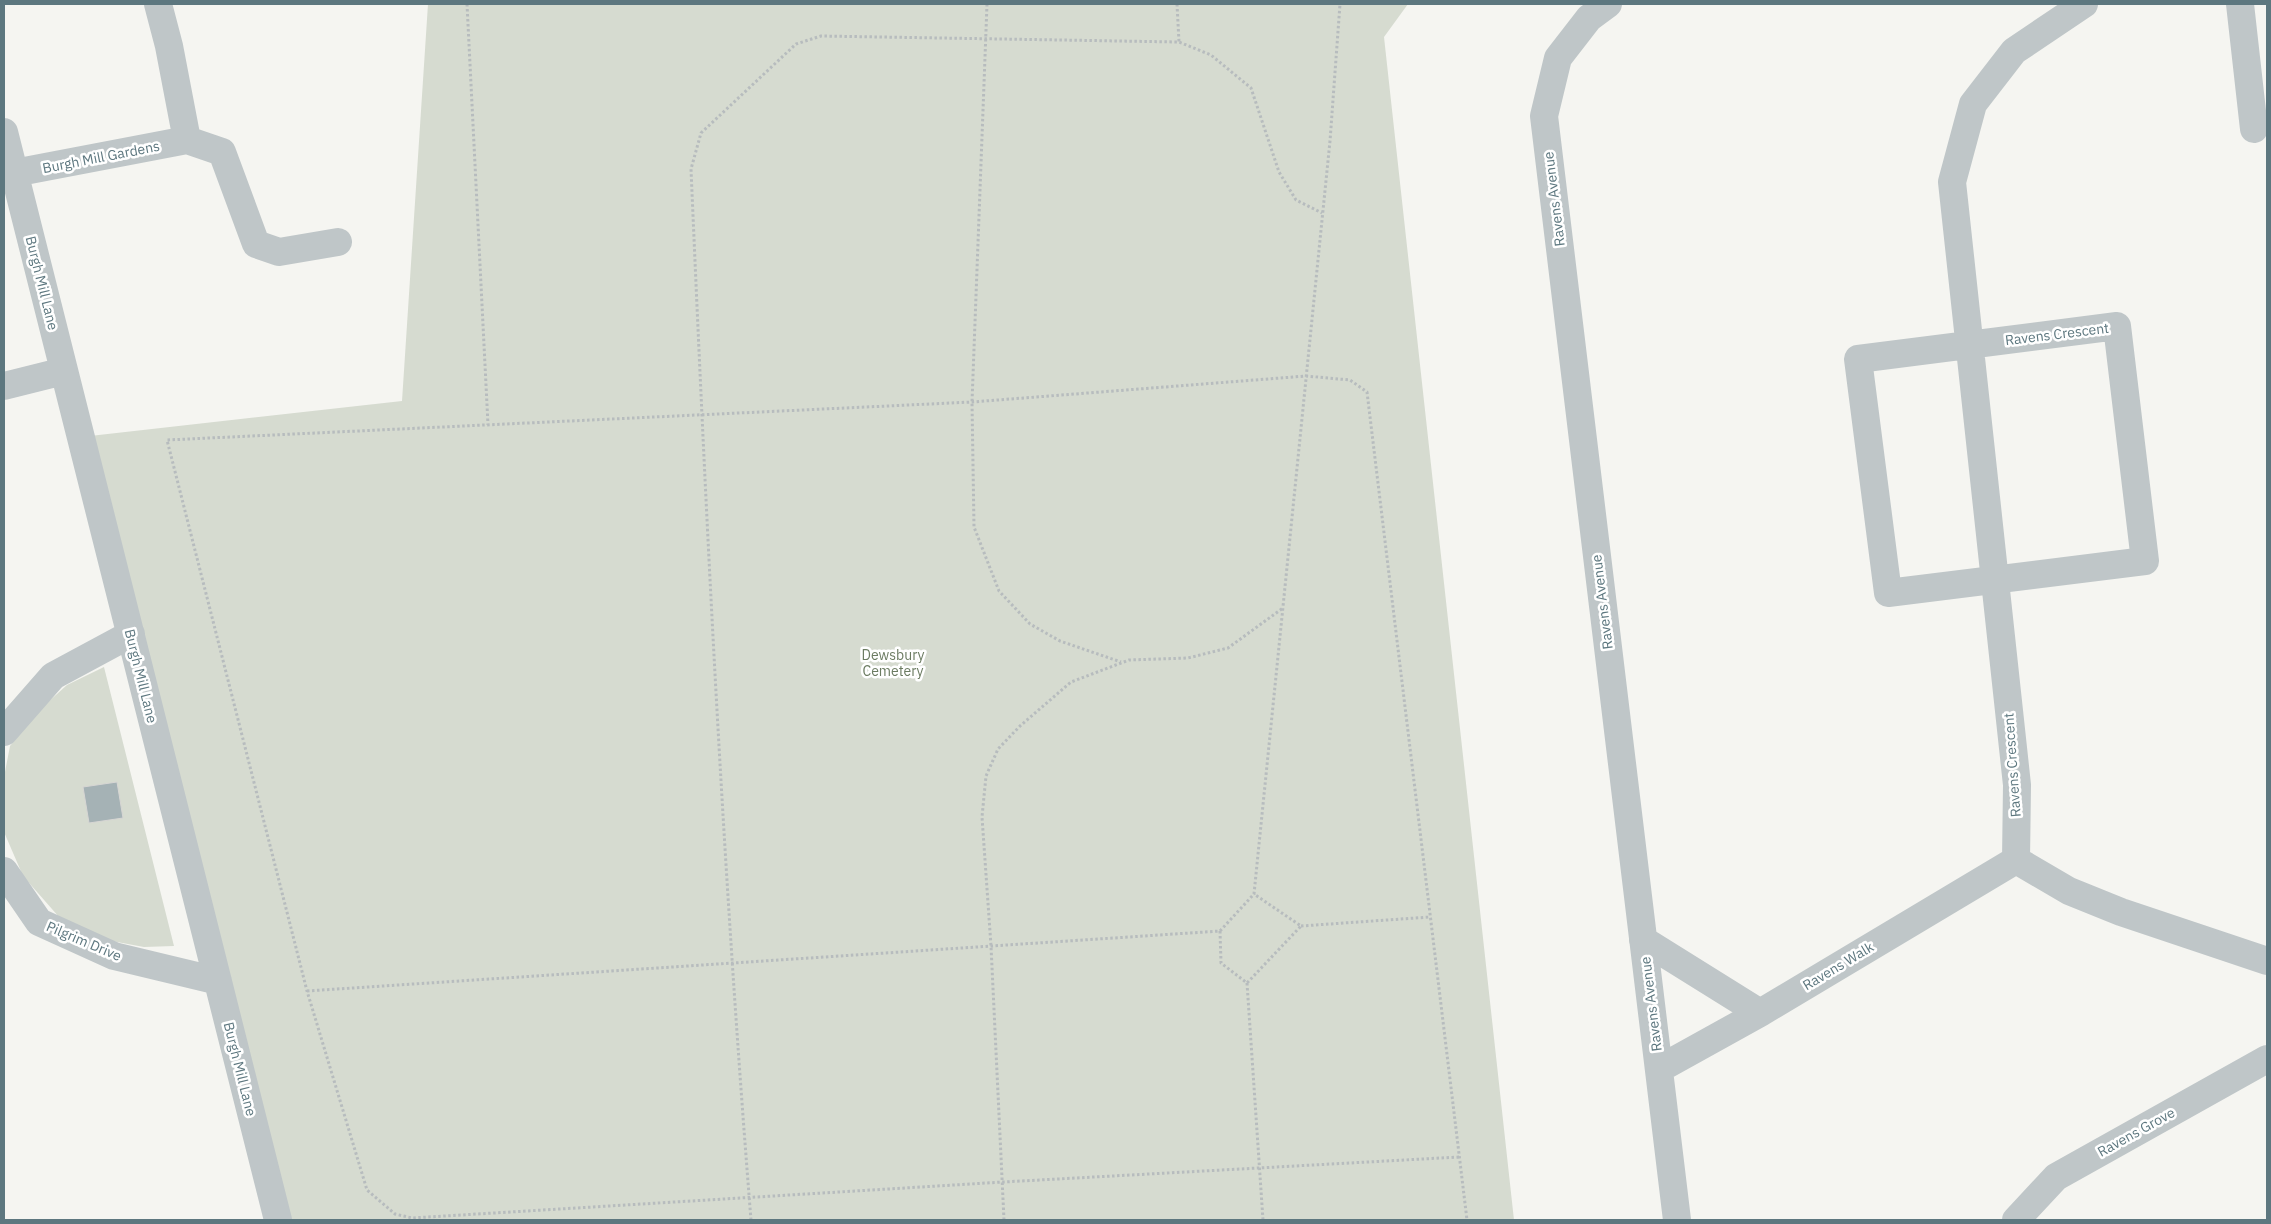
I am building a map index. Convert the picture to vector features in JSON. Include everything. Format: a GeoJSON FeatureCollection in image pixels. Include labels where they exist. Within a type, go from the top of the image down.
{"type":"FeatureCollection","features":[{"type":"Feature","properties":{"kind":"street"},"geometry":{"type":"LineString","coordinates":[[158,4],[169,46],[187,140]]}},
{"type":"Feature","properties":{"kind":"street","name":"Ravens Avenue"},"geometry":{"type":"LineString","coordinates":[[1608,4],[1589,18],[1558,58],[1544,116],[1677,1220]]}},
{"type":"Feature","properties":{"kind":"street","name":"Ravens Crescent"},"geometry":{"type":"LineString","coordinates":[[2016,860],[2017,785],[1952,182],[1973,104],[2014,51],[2084,4]]}},
{"type":"Feature","properties":{"kind":"street"},"geometry":{"type":"LineString","coordinates":[[2240,4],[2254,129]]}},
{"type":"Feature","properties":{"kind":"street","name":"Burgh Mill Lane"},"geometry":{"type":"LineString","coordinates":[[4,132],[278,1220]]}},
{"type":"Feature","properties":{"kind":"street","name":"Burgh Mill Gardens"},"geometry":{"type":"LineString","coordinates":[[14,173],[187,140],[222,152],[256,244],[279,252],[338,242]]}},
{"type":"Feature","properties":{"kind":"street","name":"Ravens Crescent"},"geometry":{"type":"LineString","coordinates":[[2117,326],[2145,561],[1995,579],[1888,593],[1858,359],[2117,326]]}},
{"type":"Feature","properties":{"kind":"street"},"geometry":{"type":"LineString","coordinates":[[4,386],[64,371]]}},
{"type":"Feature","properties":{"kind":"street"},"geometry":{"type":"LineString","coordinates":[[4,732],[53,676],[130,634]]}},
{"type":"Feature","properties":{"kind":"street"},"geometry":{"type":"LineString","coordinates":[[2016,860],[2069,891],[2103,905],[2267,961]]}},
{"type":"Feature","properties":{"kind":"street","name":"Ravens Walk"},"geometry":{"type":"LineString","coordinates":[[1659,1069],[1760,1013],[2016,860]]}},
{"type":"Feature","properties":{"kind":"street","name":"Pilgrim Drive"},"geometry":{"type":"LineString","coordinates":[[4,871],[39,922],[114,956],[218,981]]}},
{"type":"Feature","properties":{"kind":"street"},"geometry":{"type":"LineString","coordinates":[[1643,940],[1760,1013]]}},
{"type":"Feature","properties":{"kind":"street","name":"Ravens Grove"},"geometry":{"type":"LineString","coordinates":[[2016,1220],[2056,1177],[2267,1059]]}},
{"type":"Feature","properties":{"kind":"path"},"geometry":{"type":"LineString","coordinates":[[466,4],[488,425]]}},
{"type":"Feature","properties":{"kind":"path"},"geometry":{"type":"LineString","coordinates":[[987,4],[972,402],[974,527],[999,591],[1030,624],[1060,641],[1122,662]]}},
{"type":"Feature","properties":{"kind":"path"},"geometry":{"type":"LineString","coordinates":[[1176,4],[1179,42]]}},
{"type":"Feature","properties":{"kind":"path"},"geometry":{"type":"LineString","coordinates":[[307,991],[1220,931],[1254,894],[1322,213],[1340,4]]}},
{"type":"Feature","properties":{"kind":"path"},"geometry":{"type":"LineString","coordinates":[[751,1220],[731,963],[702,415],[691,169],[702,133],[796,44],[821,36],[1179,42],[1210,55],[1252,88],[1279,172],[1296,200],[1322,213]]}},
{"type":"Feature","properties":{"kind":"path"},"geometry":{"type":"LineString","coordinates":[[1459,1157],[1002,1182],[412,1218],[395,1214],[367,1190],[307,991],[167,440],[972,402],[1306,376],[1350,380],[1367,392],[1467,1220]]}},
{"type":"Feature","properties":{"kind":"path"},"geometry":{"type":"LineString","coordinates":[[1004,1220],[991,946],[982,817],[986,776],[998,749],[1020,726],[1070,682],[1129,660],[1188,658],[1228,648],[1283,608]]}},
{"type":"Feature","properties":{"kind":"path"},"geometry":{"type":"LineString","coordinates":[[1254,894],[1301,926],[1430,917]]}},
{"type":"Feature","properties":{"kind":"path"},"geometry":{"type":"LineString","coordinates":[[1263,1220],[1248,982],[1301,926]]}},
{"type":"Feature","properties":{"kind":"path"},"geometry":{"type":"LineString","coordinates":[[1220,931],[1221,963],[1248,982]]}},
{"type":"Feature","properties":{"kind":"green space","name":"Dewsbury Cemetery"},"geometry":{"type":"Polygon","coordinates":[[[428,4],[1408,4],[1384,37],[1514,1220],[278,1220],[81,437],[402,401],[428,4]]]}},
{"type":"Feature","properties":{"kind":"green space"},"geometry":{"type":"Polygon","coordinates":[[[104,667],[174,946],[144,947],[101,939],[59,917],[23,876],[4,832],[4,777],[10,746],[37,712],[67,685],[104,667]]]}},
{"type":"Feature","properties":{"kind":"building"},"geometry":{"type":"Polygon","coordinates":[[[117,782],[123,818],[89,823],[83,787],[117,782]]]}}]}
